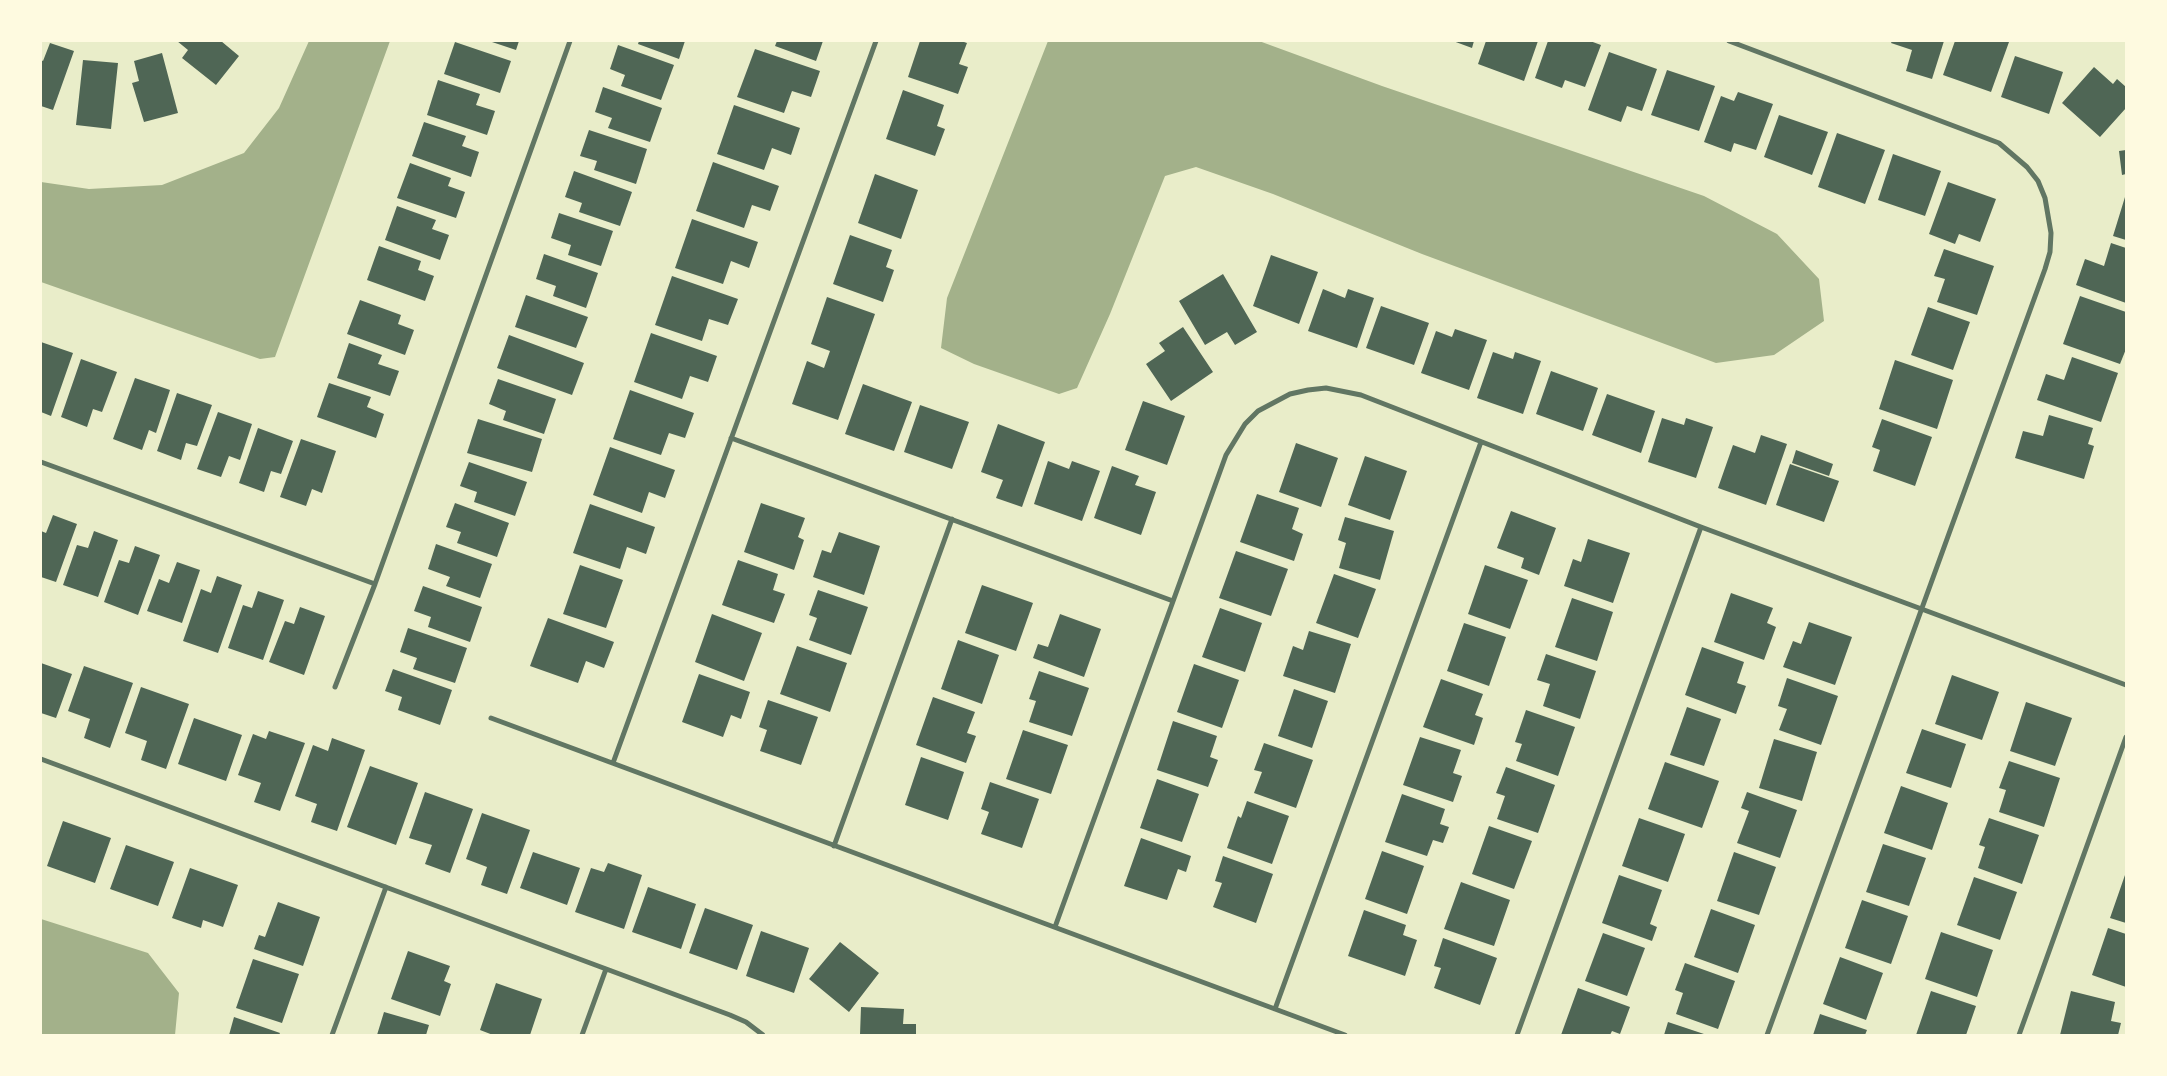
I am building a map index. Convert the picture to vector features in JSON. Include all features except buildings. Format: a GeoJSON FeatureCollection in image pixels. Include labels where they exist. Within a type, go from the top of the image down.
{"type":"FeatureCollection","features":[{"type":"Feature","properties":{"kind":"street"},"geometry":{"type":"LineString","coordinates":[[335,687],[375,584],[570,41]]}},
{"type":"Feature","properties":{"kind":"street"},"geometry":{"type":"LineString","coordinates":[[613,764],[876,41]]}},
{"type":"Feature","properties":{"kind":"street"},"geometry":{"type":"LineString","coordinates":[[1729,41],[1999,143],[2027,167],[2045,198],[2051,234],[2050,252],[2045,269],[1767,1035]]}},
{"type":"Feature","properties":{"kind":"street"},"geometry":{"type":"LineString","coordinates":[[1055,927],[1226,455],[1245,424],[1273,401],[1308,390],[1344,390],[1701,527],[2126,685]]}},
{"type":"Feature","properties":{"kind":"street"},"geometry":{"type":"LineString","coordinates":[[731,438],[1173,601]]}},
{"type":"Feature","properties":{"kind":"street"},"geometry":{"type":"LineString","coordinates":[[1276,1009],[1481,442]]}},
{"type":"Feature","properties":{"kind":"street"},"geometry":{"type":"LineString","coordinates":[[41,462],[375,584]]}},
{"type":"Feature","properties":{"kind":"street"},"geometry":{"type":"LineString","coordinates":[[834,846],[952,519]]}},
{"type":"Feature","properties":{"kind":"street"},"geometry":{"type":"LineString","coordinates":[[1517,1035],[1701,527]]}},
{"type":"Feature","properties":{"kind":"street"},"geometry":{"type":"LineString","coordinates":[[491,718],[1344,1035]]}},
{"type":"Feature","properties":{"kind":"street"},"geometry":{"type":"LineString","coordinates":[[2019,1035],[2126,737]]}},
{"type":"Feature","properties":{"kind":"street"},"geometry":{"type":"LineString","coordinates":[[41,760],[730,1015],[746,1022],[763,1035]]}},
{"type":"Feature","properties":{"kind":"street"},"geometry":{"type":"LineString","coordinates":[[332,1035],[386,887]]}},
{"type":"Feature","properties":{"kind":"street"},"geometry":{"type":"LineString","coordinates":[[582,1035],[606,969]]}},
{"type":"Feature","properties":{"kind":"shaded area"},"geometry":{"type":"Polygon","coordinates":[[[309,41],[390,41],[275,357],[260,359],[41,282],[41,182],[89,189],[162,185],[244,153],[279,108],[309,41]]]}},
{"type":"Feature","properties":{"kind":"shaded area"},"geometry":{"type":"Polygon","coordinates":[[[1048,41],[1259,41],[1382,86],[1704,196],[1777,234],[1819,279],[1824,321],[1774,355],[1716,363],[1422,254],[1273,194],[1196,167],[1165,176],[1110,314],[1077,388],[1059,394],[974,364],[941,348],[947,298],[1048,41]]]}},
{"type":"Feature","properties":{"kind":"shaded area"},"geometry":{"type":"Polygon","coordinates":[[[41,919],[148,953],[179,993],[175,1035],[41,1035],[41,919]]]}}]}
